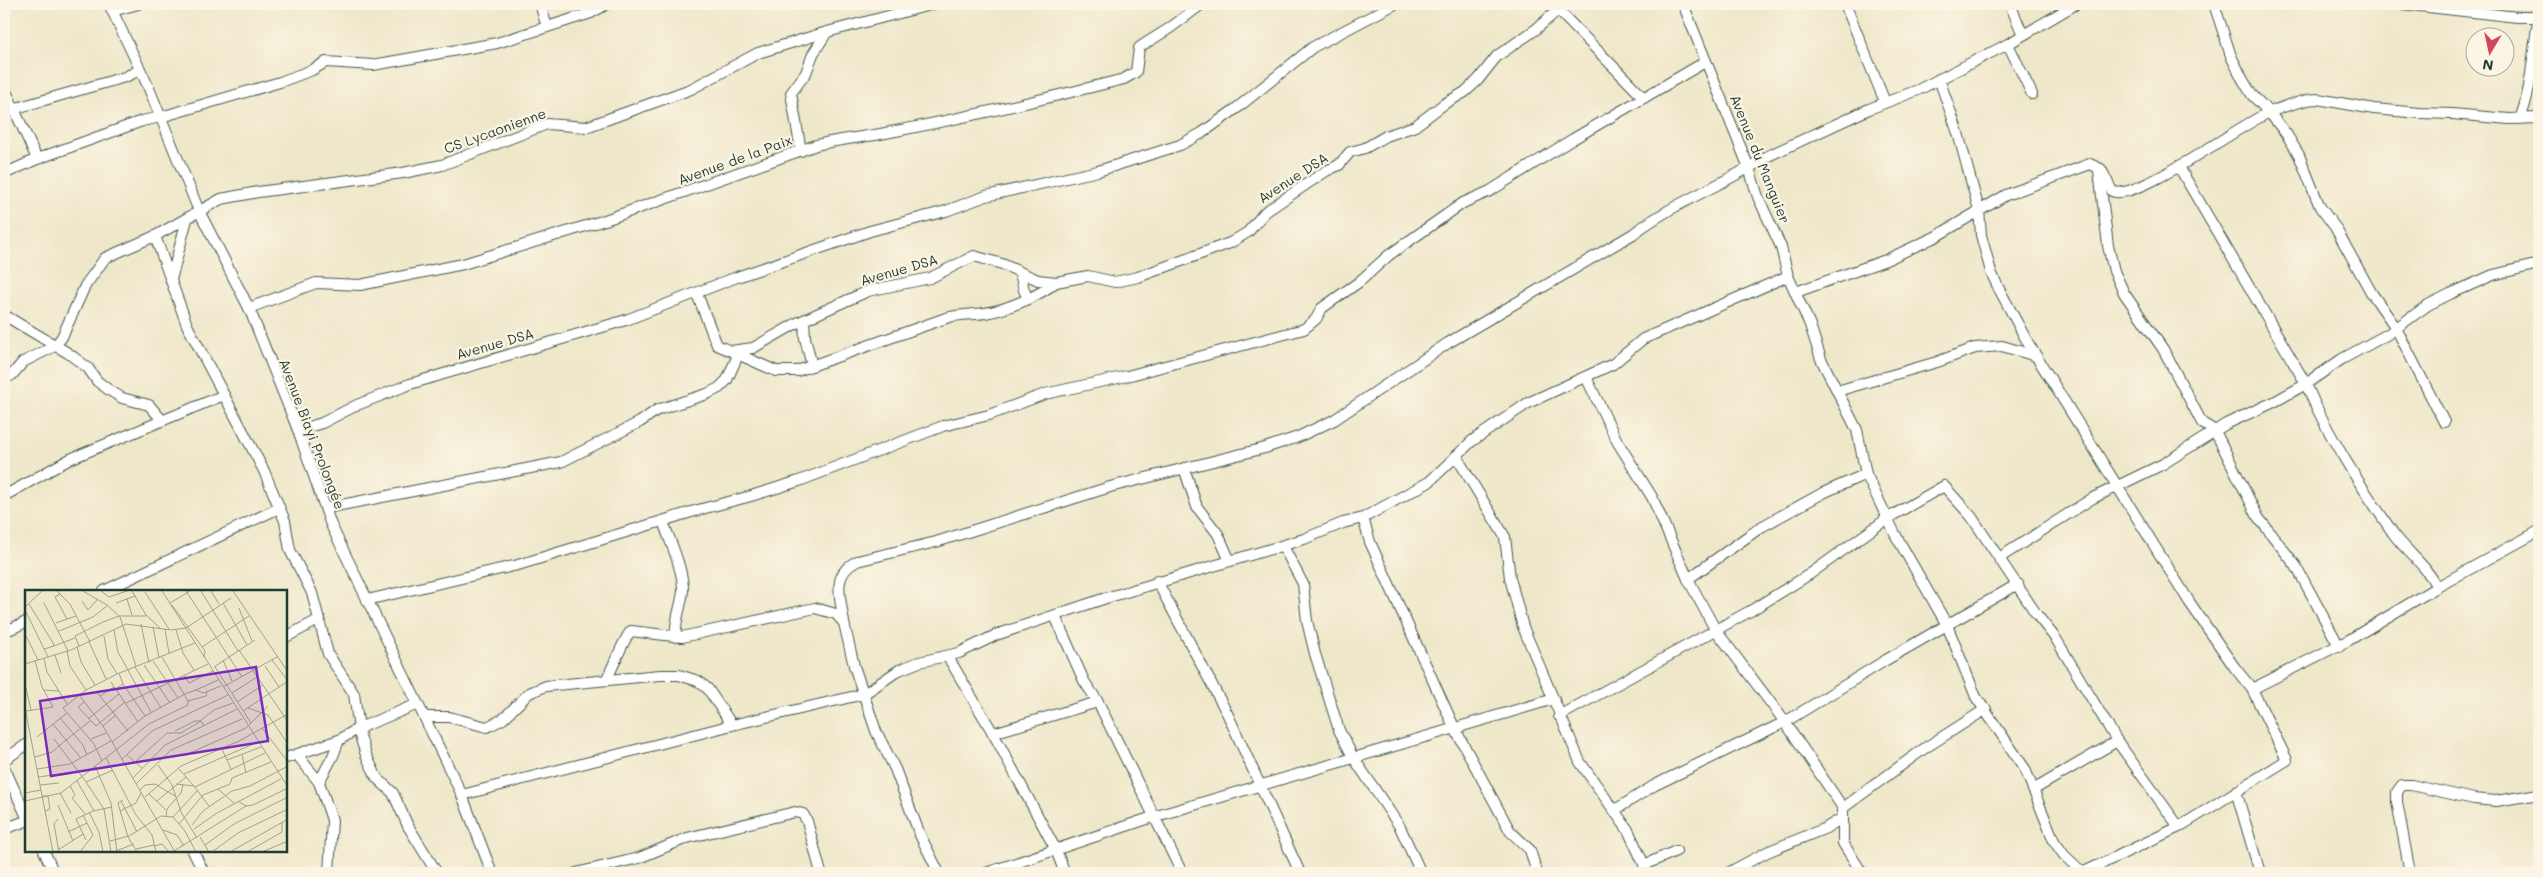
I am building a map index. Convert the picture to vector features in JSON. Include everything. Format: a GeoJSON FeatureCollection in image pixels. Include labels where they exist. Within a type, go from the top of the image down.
{"type":"FeatureCollection","features":[{"type":"Feature","properties":{"kind":"street"},"geometry":{"type":"LineString","coordinates":[[110,7],[138,4]]}},
{"type":"Feature","properties":{"kind":"street"},"geometry":{"type":"LineString","coordinates":[[540,4],[547,27]]}},
{"type":"Feature","properties":{"kind":"street"},"geometry":{"type":"LineString","coordinates":[[4,174],[37,159],[142,121],[161,118],[280,82],[312,70],[326,62],[337,61],[360,65],[405,60],[497,43],[591,12],[606,4]]}},
{"type":"Feature","properties":{"kind":"street","name":"CS Lycaonienne"},"geometry":{"type":"LineString","coordinates":[[55,346],[69,325],[85,286],[105,258],[155,236],[221,199],[244,194],[403,173],[442,165],[547,124],[586,127],[691,89],[758,53],[827,32],[934,4]]}},
{"type":"Feature","properties":{"kind":"street","name":"Avenue de la Paix"},"geometry":{"type":"LineString","coordinates":[[249,308],[316,283],[360,285],[463,264],[606,220],[842,138],[874,135],[997,110],[1124,79],[1136,72],[1139,48],[1142,45],[1170,28],[1202,4]]}},
{"type":"Feature","properties":{"kind":"street","name":"Avenue DSA"},"geometry":{"type":"LineString","coordinates":[[298,430],[322,423],[356,405],[410,384],[626,320],[870,231],[946,211],[986,196],[1098,171],[1180,144],[1202,133],[1237,108],[1313,47],[1394,4]]}},
{"type":"Feature","properties":{"kind":"street","name":"Avenue du Manguier"},"geometry":{"type":"LineString","coordinates":[[1683,4],[1749,168],[1758,197],[1781,247],[1788,276],[1810,324],[1821,359],[1857,430],[1866,474],[1947,625],[1969,682],[2025,769],[2054,841],[2064,855],[2083,873]]}},
{"type":"Feature","properties":{"kind":"street"},"geometry":{"type":"LineString","coordinates":[[1845,4],[1885,102]]}},
{"type":"Feature","properties":{"kind":"street"},"geometry":{"type":"LineString","coordinates":[[2010,4],[2023,35]]}},
{"type":"Feature","properties":{"kind":"street"},"geometry":{"type":"LineString","coordinates":[[939,873],[920,836],[895,769],[876,731],[864,694],[844,623],[839,587],[840,578],[848,566],[857,561],[936,542],[1110,487],[1265,448],[1298,437],[1334,420],[1448,343],[1633,234],[1654,218],[1768,156],[1939,79],[2008,44],[2076,4]]}},
{"type":"Feature","properties":{"kind":"street"},"geometry":{"type":"LineString","coordinates":[[2214,4],[2231,56],[2243,80],[2252,95],[2269,112],[2299,155],[2320,207],[2335,227],[2371,292],[2396,328],[2444,422]]}},
{"type":"Feature","properties":{"kind":"street"},"geometry":{"type":"LineString","coordinates":[[2402,4],[2517,17],[2539,17],[2534,43],[2529,94],[2520,120]]}},
{"type":"Feature","properties":{"kind":"street","name":"Avenue Biayi Prolongée"},"geometry":{"type":"LineString","coordinates":[[110,7],[161,118],[199,212],[249,308],[298,430],[326,508],[367,600],[462,795],[492,873]]}},
{"type":"Feature","properties":{"kind":"street"},"geometry":{"type":"LineString","coordinates":[[1555,7],[1644,98]]}},
{"type":"Feature","properties":{"kind":"street","name":"Avenue DSA"},"geometry":{"type":"LineString","coordinates":[[735,353],[753,348],[804,320],[868,292],[930,278],[974,256],[1002,264],[1038,280],[1056,282],[1088,276],[1115,282],[1125,281],[1230,243],[1248,232],[1264,212],[1338,165],[1350,152],[1365,148],[1386,136],[1415,126],[1444,104],[1456,98],[1478,80],[1497,56],[1535,30],[1555,7]]}},
{"type":"Feature","properties":{"kind":"street"},"geometry":{"type":"LineString","coordinates":[[801,151],[791,93],[806,73],[813,54],[827,32]]}},
{"type":"Feature","properties":{"kind":"street"},"geometry":{"type":"LineString","coordinates":[[2008,44],[2032,94]]}},
{"type":"Feature","properties":{"kind":"street"},"geometry":{"type":"LineString","coordinates":[[367,600],[518,565],[799,481],[943,426],[989,415],[1045,394],[1136,374],[1304,329],[1334,299],[1359,282],[1389,255],[1463,203],[1490,191],[1572,139],[1705,62]]}},
{"type":"Feature","properties":{"kind":"street"},"geometry":{"type":"LineString","coordinates":[[13,109],[106,83],[140,70]]}},
{"type":"Feature","properties":{"kind":"street"},"geometry":{"type":"LineString","coordinates":[[1939,79],[1951,109],[1979,210],[1981,235],[1991,272],[2036,356],[2199,617],[2252,689],[2287,760],[2179,827],[2083,873]]}},
{"type":"Feature","properties":{"kind":"street"},"geometry":{"type":"LineString","coordinates":[[4,87],[37,159]]}},
{"type":"Feature","properties":{"kind":"street"},"geometry":{"type":"LineString","coordinates":[[1796,292],[1886,260],[1935,237],[2006,195],[2090,164],[2098,166],[2112,191],[2122,194],[2179,167],[2269,112],[2318,99],[2374,109],[2520,120],[2539,118]]}},
{"type":"Feature","properties":{"kind":"street"},"geometry":{"type":"LineString","coordinates":[[2098,166],[2108,246],[2124,293],[2163,349],[2202,423],[2214,431],[2258,517],[2296,566],[2339,646]]}},
{"type":"Feature","properties":{"kind":"street"},"geometry":{"type":"LineString","coordinates":[[2179,167],[2306,384],[2322,419],[2352,472],[2395,536],[2421,562],[2437,587]]}},
{"type":"Feature","properties":{"kind":"street"},"geometry":{"type":"LineString","coordinates":[[171,280],[187,219]]}},
{"type":"Feature","properties":{"kind":"street"},"geometry":{"type":"LineString","coordinates":[[155,236],[187,325],[264,471],[285,522],[290,550],[297,566],[307,581],[320,619],[328,654],[354,694],[358,728],[366,755],[377,778],[393,793],[408,826],[437,873]]}},
{"type":"Feature","properties":{"kind":"street"},"geometry":{"type":"LineString","coordinates":[[1999,558],[2055,520],[2092,498],[2163,464],[2214,431],[2306,384],[2342,359],[2396,328],[2428,305],[2493,275],[2539,264]]}},
{"type":"Feature","properties":{"kind":"street"},"geometry":{"type":"LineString","coordinates":[[1020,273],[1028,299]]}},
{"type":"Feature","properties":{"kind":"street"},"geometry":{"type":"LineString","coordinates":[[462,795],[732,725],[864,694],[899,670],[919,662],[948,657],[996,635],[1156,581],[1283,546],[1343,523],[1363,518],[1418,489],[1436,476],[1472,440],[1528,403],[1613,364],[1643,339],[1788,276]]}},
{"type":"Feature","properties":{"kind":"street"},"geometry":{"type":"LineString","coordinates":[[697,294],[717,345],[776,371],[791,371],[812,366],[946,318],[984,313],[1028,299],[1045,291],[1056,282]]}},
{"type":"Feature","properties":{"kind":"street"},"geometry":{"type":"LineString","coordinates":[[4,315],[24,325],[88,368],[97,381],[109,390],[122,398],[149,405],[162,420]]}},
{"type":"Feature","properties":{"kind":"street"},"geometry":{"type":"LineString","coordinates":[[804,320],[805,338],[812,366]]}},
{"type":"Feature","properties":{"kind":"street"},"geometry":{"type":"LineString","coordinates":[[4,379],[12,375],[23,362],[55,346]]}},
{"type":"Feature","properties":{"kind":"street"},"geometry":{"type":"LineString","coordinates":[[1837,391],[1937,362],[1974,348],[2002,346],[2036,356]]}},
{"type":"Feature","properties":{"kind":"street"},"geometry":{"type":"LineString","coordinates":[[326,508],[561,462],[640,422],[657,410],[707,394],[718,388],[727,380],[735,353]]}},
{"type":"Feature","properties":{"kind":"street"},"geometry":{"type":"LineString","coordinates":[[1586,377],[1617,441],[1655,504],[1688,579],[1715,629],[1785,722],[1843,813],[1843,843],[1862,873]]}},
{"type":"Feature","properties":{"kind":"street"},"geometry":{"type":"LineString","coordinates":[[4,496],[70,459],[224,395]]}},
{"type":"Feature","properties":{"kind":"street"},"geometry":{"type":"LineString","coordinates":[[1456,456],[1505,537],[1510,578],[1523,627],[1580,762],[1628,830],[1646,871],[1676,851]]}},
{"type":"Feature","properties":{"kind":"street"},"geometry":{"type":"LineString","coordinates":[[1184,468],[1197,507],[1218,534],[1230,562]]}},
{"type":"Feature","properties":{"kind":"street"},"geometry":{"type":"LineString","coordinates":[[1688,579],[1761,527],[1824,493],[1866,474]]}},
{"type":"Feature","properties":{"kind":"street"},"geometry":{"type":"LineString","coordinates":[[1559,716],[1810,574],[1888,518],[1944,486],[1971,516],[2018,584],[2037,615],[2056,640],[2117,741],[2179,827]]}},
{"type":"Feature","properties":{"kind":"street"},"geometry":{"type":"LineString","coordinates":[[106,590],[279,508]]}},
{"type":"Feature","properties":{"kind":"street"},"geometry":{"type":"LineString","coordinates":[[1363,518],[1370,542],[1454,728],[1510,830],[1530,850],[1537,873]]}},
{"type":"Feature","properties":{"kind":"street"},"geometry":{"type":"LineString","coordinates":[[663,521],[683,587],[677,614],[676,637]]}},
{"type":"Feature","properties":{"kind":"street"},"geometry":{"type":"LineString","coordinates":[[2252,689],[2339,646],[2437,587],[2539,531]]}},
{"type":"Feature","properties":{"kind":"street"},"geometry":{"type":"LineString","coordinates":[[1283,546],[1303,584],[1307,621],[1338,730],[1353,757],[1400,827],[1421,873]]}},
{"type":"Feature","properties":{"kind":"street"},"geometry":{"type":"LineString","coordinates":[[1156,581],[1228,715],[1300,873]]}},
{"type":"Feature","properties":{"kind":"street"},"geometry":{"type":"LineString","coordinates":[[1615,810],[1655,785],[1785,722],[1859,675],[2018,584]]}},
{"type":"Feature","properties":{"kind":"street"},"geometry":{"type":"LineString","coordinates":[[606,680],[619,657],[626,635],[631,631],[638,630],[676,637],[815,608],[836,614],[844,623]]}},
{"type":"Feature","properties":{"kind":"street"},"geometry":{"type":"LineString","coordinates":[[1055,616],[1084,681],[1098,702],[1182,873]]}},
{"type":"Feature","properties":{"kind":"street"},"geometry":{"type":"LineString","coordinates":[[288,636],[320,619]]}},
{"type":"Feature","properties":{"kind":"street"},"geometry":{"type":"LineString","coordinates":[[4,632],[25,622]]}},
{"type":"Feature","properties":{"kind":"street"},"geometry":{"type":"LineString","coordinates":[[948,657],[993,733],[1055,848],[1065,873]]}},
{"type":"Feature","properties":{"kind":"street"},"geometry":{"type":"LineString","coordinates":[[425,717],[449,717],[487,727],[503,719],[529,693],[546,686],[679,675],[698,681],[708,689],[732,725]]}},
{"type":"Feature","properties":{"kind":"street"},"geometry":{"type":"LineString","coordinates":[[986,873],[1055,848],[1153,817],[1554,699]]}},
{"type":"Feature","properties":{"kind":"street"},"geometry":{"type":"LineString","coordinates":[[993,733],[1098,702]]}},
{"type":"Feature","properties":{"kind":"street"},"geometry":{"type":"LineString","coordinates":[[288,758],[298,756],[339,740],[358,728],[418,704]]}},
{"type":"Feature","properties":{"kind":"street"},"geometry":{"type":"LineString","coordinates":[[1728,873],[1767,852],[1826,828],[1910,758],[1986,709]]}},
{"type":"Feature","properties":{"kind":"street"},"geometry":{"type":"LineString","coordinates":[[319,782],[339,740]]}},
{"type":"Feature","properties":{"kind":"street"},"geometry":{"type":"LineString","coordinates":[[2034,790],[2117,741]]}},
{"type":"Feature","properties":{"kind":"street"},"geometry":{"type":"LineString","coordinates":[[4,760],[25,746]]}},
{"type":"Feature","properties":{"kind":"street"},"geometry":{"type":"LineString","coordinates":[[298,756],[319,782],[333,831],[329,873]]}},
{"type":"Feature","properties":{"kind":"street"},"geometry":{"type":"LineString","coordinates":[[4,767],[25,813]]}},
{"type":"Feature","properties":{"kind":"street"},"geometry":{"type":"LineString","coordinates":[[2410,873],[2397,802],[2397,792],[2402,785],[2411,785],[2474,799],[2496,801],[2539,794]]}},
{"type":"Feature","properties":{"kind":"street"},"geometry":{"type":"LineString","coordinates":[[2236,792],[2260,873]]}},
{"type":"Feature","properties":{"kind":"street"},"geometry":{"type":"LineString","coordinates":[[576,873],[639,858],[687,838],[796,812],[803,814],[807,821],[821,873]]}},
{"type":"Feature","properties":{"kind":"street"},"geometry":{"type":"LineString","coordinates":[[4,829],[25,821]]}},
{"type":"Feature","properties":{"kind":"street"},"geometry":{"type":"LineString","coordinates":[[44,852],[54,873]]}},
{"type":"Feature","properties":{"kind":"street"},"geometry":{"type":"LineString","coordinates":[[194,852],[204,873]]}}]}
